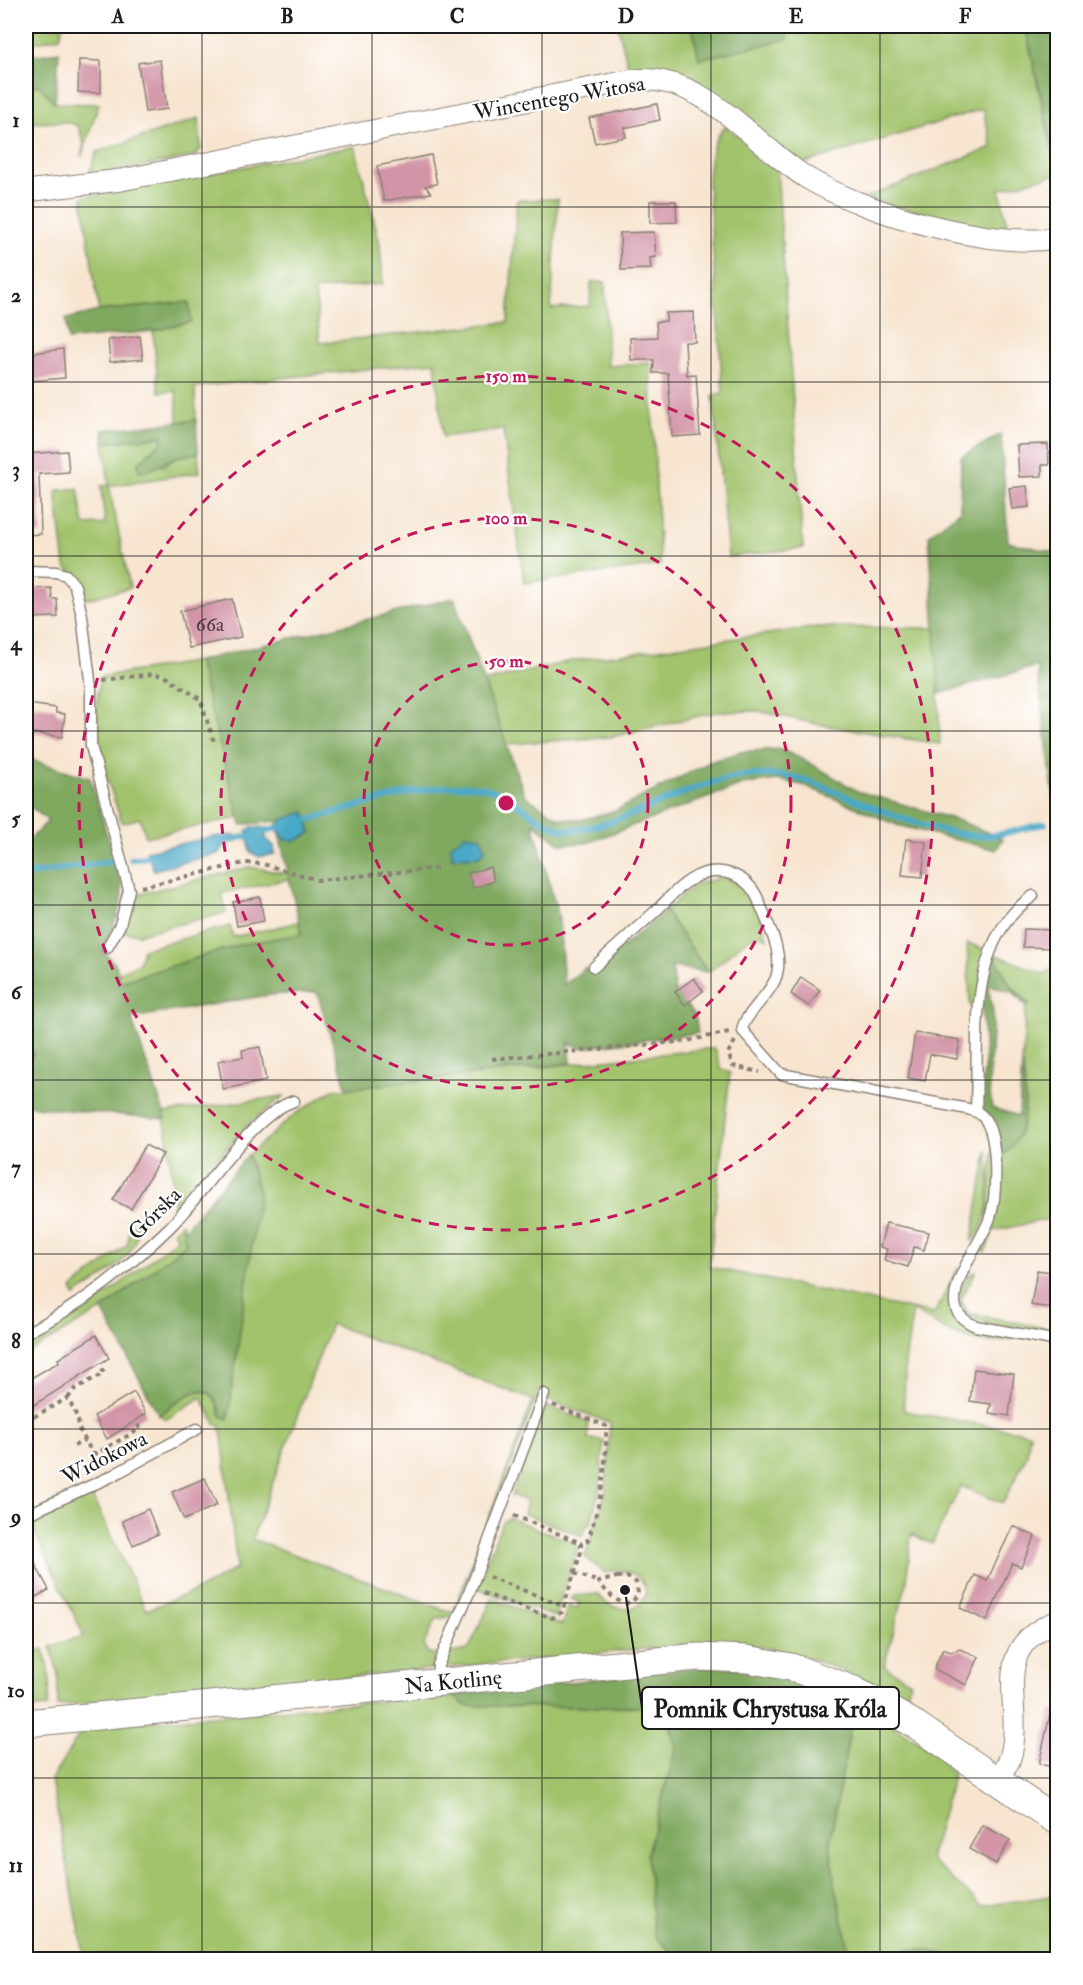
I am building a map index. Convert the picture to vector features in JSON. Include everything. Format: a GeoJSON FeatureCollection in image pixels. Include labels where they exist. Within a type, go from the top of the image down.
{"type":"FeatureCollection","features":[{"type":"Feature","properties":{"kind":"street","name":"Wincentego Witosa"},"geometry":{"type":"LineString","coordinates":[[26,190],[121,180],[633,80],[652,79],[670,81],[695,93],[724,113],[789,166],[845,196],[927,224],[969,234],[1006,240],[1058,238]]}},
{"type":"Feature","properties":{"kind":"street"},"geometry":{"type":"LineString","coordinates":[[996,1782],[1011,1756],[1014,1670],[1019,1649],[1034,1632],[1058,1621]]}},
{"type":"Feature","properties":{"kind":"street","name":"Na Kotlinę"},"geometry":{"type":"LineString","coordinates":[[26,1723],[191,1709],[698,1657],[747,1659],[801,1670],[833,1681],[875,1700],[916,1725],[996,1782],[1058,1822]]}},
{"type":"Feature","properties":{"kind":"lane"},"geometry":{"type":"LineString","coordinates":[[26,571],[57,572],[66,575],[75,586],[82,616],[91,681],[91,746],[129,890],[120,925],[107,948]]}},
{"type":"Feature","properties":{"kind":"lane"},"geometry":{"type":"LineString","coordinates":[[594,967],[688,881],[708,873],[732,873],[755,891],[779,959],[777,977],[766,996],[744,1021],[742,1030],[781,1074],[976,1111],[986,1121],[992,1138],[993,1198],[989,1219],[956,1291],[956,1308],[964,1320],[976,1326],[1058,1341]]}},
{"type":"Feature","properties":{"kind":"lane"},"geometry":{"type":"LineString","coordinates":[[976,1111],[983,975],[1002,927],[1016,910],[1033,896]]}},
{"type":"Feature","properties":{"kind":"lane","name":"Górska"},"geometry":{"type":"LineString","coordinates":[[26,1333],[66,1312],[121,1273],[170,1228],[260,1125],[282,1105],[294,1101]]}},
{"type":"Feature","properties":{"kind":"lane"},"geometry":{"type":"LineString","coordinates":[[437,1682],[438,1665],[477,1573],[543,1397]]}},
{"type":"Feature","properties":{"kind":"lane","name":"Widokowa"},"geometry":{"type":"LineString","coordinates":[[26,1515],[110,1477],[197,1429]]}},
{"type":"Feature","properties":{"kind":"path"},"geometry":{"type":"LineString","coordinates":[[91,681],[154,674],[165,676],[200,699],[215,745]]}},
{"type":"Feature","properties":{"kind":"path"},"geometry":{"type":"LineString","coordinates":[[129,890],[244,863],[263,864],[318,880],[440,868]]}},
{"type":"Feature","properties":{"kind":"path"},"geometry":{"type":"LineString","coordinates":[[492,1059],[687,1041],[742,1030]]}},
{"type":"Feature","properties":{"kind":"path"},"geometry":{"type":"LineString","coordinates":[[742,1030],[729,1053],[733,1066],[748,1071],[781,1074]]}},
{"type":"Feature","properties":{"kind":"path"},"geometry":{"type":"LineString","coordinates":[[26,1421],[68,1398],[75,1389],[104,1373],[100,1365]]}},
{"type":"Feature","properties":{"kind":"path"},"geometry":{"type":"LineString","coordinates":[[543,1397],[606,1426],[603,1491],[588,1540],[581,1543]]}},
{"type":"Feature","properties":{"kind":"path"},"geometry":{"type":"LineString","coordinates":[[68,1398],[85,1440],[101,1468]]}},
{"type":"Feature","properties":{"kind":"path"},"geometry":{"type":"LineString","coordinates":[[93,1455],[140,1429],[136,1422]]}},
{"type":"Feature","properties":{"kind":"path"},"geometry":{"type":"LineString","coordinates":[[74,1446],[85,1440]]}},
{"type":"Feature","properties":{"kind":"path"},"geometry":{"type":"LineString","coordinates":[[501,1510],[581,1543]]}},
{"type":"Feature","properties":{"kind":"path"},"geometry":{"type":"LineString","coordinates":[[471,1588],[552,1618],[559,1616],[581,1552],[581,1543]]}},
{"type":"Feature","properties":{"kind":"path"},"geometry":{"type":"LineString","coordinates":[[477,1573],[564,1606]]}},
{"type":"Feature","properties":{"kind":"path"},"geometry":{"type":"LineString","coordinates":[[574,1574],[599,1582],[627,1577],[636,1582],[638,1596],[632,1601],[619,1602],[609,1595],[599,1582]]}},
{"type":"Feature","properties":{"kind":"green space"},"geometry":{"type":"Polygon","coordinates":[[[26,26],[63,26],[60,37],[26,44],[26,26]]]}},
{"type":"Feature","properties":{"kind":"green space"},"geometry":{"type":"Polygon","coordinates":[[[203,26],[259,26],[204,36],[203,26]]]}},
{"type":"Feature","properties":{"kind":"green space"},"geometry":{"type":"Polygon","coordinates":[[[618,26],[692,26],[699,58],[787,39],[786,26],[1025,26],[1057,174],[1000,189],[1009,235],[865,198],[992,147],[983,109],[798,165],[702,89],[629,72],[618,26]]]}},
{"type":"Feature","properties":{"kind":"green space"},"geometry":{"type":"Polygon","coordinates":[[[692,26],[786,26],[788,39],[699,59],[692,26]]]}},
{"type":"Feature","properties":{"kind":"green space"},"geometry":{"type":"Polygon","coordinates":[[[1025,26],[1057,26],[1057,168],[1025,26]]]}},
{"type":"Feature","properties":{"kind":"green space"},"geometry":{"type":"Polygon","coordinates":[[[59,52],[55,103],[39,85],[29,87],[26,93],[26,57],[59,52]]]}},
{"type":"Feature","properties":{"kind":"green space"},"geometry":{"type":"Polygon","coordinates":[[[39,85],[55,103],[99,104],[81,157],[84,143],[78,126],[68,122],[26,123],[26,93],[29,87],[39,85]]]}},
{"type":"Feature","properties":{"kind":"green space"},"geometry":{"type":"Polygon","coordinates":[[[199,118],[201,149],[195,156],[88,177],[97,152],[199,118]]]}},
{"type":"Feature","properties":{"kind":"green space"},"geometry":{"type":"Polygon","coordinates":[[[726,126],[777,168],[803,548],[728,557],[713,395],[723,393],[708,182],[714,144],[726,126]]]}},
{"type":"Feature","properties":{"kind":"green space"},"geometry":{"type":"Polygon","coordinates":[[[355,146],[380,244],[383,284],[315,290],[320,343],[508,322],[517,200],[558,199],[551,309],[590,306],[591,282],[605,282],[608,366],[650,363],[660,565],[524,583],[503,429],[443,437],[435,362],[195,387],[196,420],[178,422],[176,391],[159,392],[153,331],[190,322],[189,302],[99,311],[82,197],[355,146]]]}},
{"type":"Feature","properties":{"kind":"green space"},"geometry":{"type":"Polygon","coordinates":[[[189,302],[191,322],[153,331],[68,340],[66,319],[99,311],[189,302]]]}},
{"type":"Feature","properties":{"kind":"green space"},"geometry":{"type":"Polygon","coordinates":[[[196,420],[198,453],[176,457],[146,472],[139,471],[138,463],[161,443],[163,436],[104,443],[103,430],[196,420]]]}},
{"type":"Feature","properties":{"kind":"green space"},"geometry":{"type":"Polygon","coordinates":[[[1001,434],[1008,542],[1057,553],[1057,822],[1037,666],[939,694],[929,535],[960,511],[961,457],[1001,434]]]}},
{"type":"Feature","properties":{"kind":"green space"},"geometry":{"type":"Polygon","coordinates":[[[164,436],[161,443],[148,453],[163,466],[176,457],[198,453],[200,472],[109,486],[130,588],[86,599],[81,584],[65,566],[56,491],[78,488],[84,525],[105,524],[101,486],[109,485],[104,443],[164,436]]]}},
{"type":"Feature","properties":{"kind":"green space"},"geometry":{"type":"Polygon","coordinates":[[[454,598],[525,796],[559,818],[581,820],[617,810],[710,762],[740,752],[780,749],[808,762],[857,791],[960,821],[1003,839],[996,850],[897,825],[803,785],[777,780],[742,785],[586,843],[561,844],[533,823],[559,919],[564,985],[585,968],[592,972],[665,911],[708,972],[672,967],[675,992],[695,1015],[698,1033],[582,1048],[569,1043],[571,1063],[347,1089],[317,992],[269,995],[131,1018],[166,1119],[34,1107],[26,1102],[26,1069],[35,1051],[26,1067],[26,843],[48,821],[26,803],[26,758],[90,778],[122,885],[121,902],[116,918],[101,949],[116,965],[120,982],[239,945],[302,934],[276,821],[241,825],[198,661],[454,598]]]}},
{"type":"Feature","properties":{"kind":"green space"},"geometry":{"type":"Polygon","coordinates":[[[818,627],[936,628],[940,744],[817,724],[758,711],[716,712],[611,737],[506,744],[484,682],[571,661],[818,627]]]}},
{"type":"Feature","properties":{"kind":"green space"},"geometry":{"type":"Polygon","coordinates":[[[198,661],[239,818],[146,837],[140,818],[122,823],[98,751],[96,712],[100,677],[198,661]]]}},
{"type":"Feature","properties":{"kind":"green space"},"geometry":{"type":"Polygon","coordinates":[[[250,867],[289,874],[290,879],[222,893],[226,913],[139,934],[124,932],[127,918],[139,894],[250,867]]]}},
{"type":"Feature","properties":{"kind":"green space"},"geometry":{"type":"Polygon","coordinates":[[[721,878],[738,880],[757,902],[767,939],[760,934],[753,937],[708,972],[665,911],[696,884],[721,878]]]}},
{"type":"Feature","properties":{"kind":"green space"},"geometry":{"type":"Polygon","coordinates":[[[300,922],[303,934],[239,945],[120,982],[118,973],[139,963],[143,949],[230,926],[233,937],[300,922]]]}},
{"type":"Feature","properties":{"kind":"green space"},"geometry":{"type":"Polygon","coordinates":[[[967,943],[989,951],[978,1009],[970,1006],[967,943]]]}},
{"type":"Feature","properties":{"kind":"green space"},"geometry":{"type":"Polygon","coordinates":[[[994,954],[1044,974],[1057,965],[1058,1217],[993,1231],[985,1252],[981,1250],[986,1236],[994,1136],[1019,1131],[1025,1082],[1022,1064],[1026,1006],[1029,1004],[1006,980],[994,954]]]}},
{"type":"Feature","properties":{"kind":"green space"},"geometry":{"type":"Polygon","coordinates":[[[993,955],[1013,989],[1029,1004],[1026,1006],[1012,992],[988,985],[993,1012],[989,1086],[992,1108],[1019,1116],[1022,1064],[1025,1089],[1021,1127],[1016,1139],[1000,1158],[994,1136],[980,1109],[985,1060],[982,1009],[993,955]]]}},
{"type":"Feature","properties":{"kind":"green space"},"geometry":{"type":"Polygon","coordinates":[[[715,1048],[721,1069],[730,1073],[709,1267],[934,1314],[958,1268],[949,1294],[949,1307],[953,1316],[961,1323],[981,1332],[1015,1338],[987,1342],[974,1340],[949,1331],[913,1310],[905,1363],[904,1411],[1030,1433],[1027,1455],[1003,1503],[961,1486],[932,1544],[911,1534],[907,1582],[884,1666],[911,1682],[904,1703],[834,1667],[784,1652],[733,1644],[707,1643],[444,1668],[450,1653],[468,1650],[492,1599],[562,1625],[568,1606],[577,1609],[579,1602],[571,1599],[572,1596],[597,1594],[615,1607],[629,1608],[636,1606],[646,1595],[645,1587],[638,1577],[619,1571],[605,1573],[585,1557],[606,1490],[610,1423],[548,1400],[549,1394],[543,1389],[539,1391],[454,1616],[436,1619],[424,1644],[428,1653],[436,1654],[431,1669],[58,1706],[58,1674],[51,1646],[84,1636],[30,1522],[91,1494],[146,1610],[200,1589],[237,1568],[221,1427],[215,1423],[201,1397],[167,1419],[159,1415],[187,1396],[203,1391],[210,1394],[216,1402],[221,1416],[259,1193],[248,1155],[295,1114],[333,1090],[715,1048]],[[331,1324],[252,1539],[453,1613],[533,1400],[331,1324]]]}},
{"type":"Feature","properties":{"kind":"green space"},"geometry":{"type":"Polygon","coordinates":[[[284,1096],[251,1122],[225,1150],[199,1187],[168,1222],[173,1210],[174,1194],[164,1113],[284,1096]]]}},
{"type":"Feature","properties":{"kind":"green space"},"geometry":{"type":"Polygon","coordinates":[[[987,1151],[989,1185],[986,1212],[979,1234],[972,1241],[987,1151]]]}},
{"type":"Feature","properties":{"kind":"green space"},"geometry":{"type":"Polygon","coordinates":[[[248,1155],[259,1193],[228,1419],[221,1416],[210,1394],[203,1391],[187,1396],[159,1415],[102,1310],[186,1244],[183,1231],[248,1155]]]}},
{"type":"Feature","properties":{"kind":"green space"},"geometry":{"type":"Polygon","coordinates":[[[136,1223],[137,1235],[126,1257],[106,1275],[75,1296],[72,1289],[128,1244],[129,1231],[136,1223]]]}},
{"type":"Feature","properties":{"kind":"green space"},"geometry":{"type":"Polygon","coordinates":[[[182,1223],[186,1244],[102,1310],[26,1354],[26,1345],[90,1308],[178,1238],[173,1232],[182,1223]]]}},
{"type":"Feature","properties":{"kind":"green space"},"geometry":{"type":"Polygon","coordinates":[[[976,1271],[961,1300],[968,1313],[1057,1330],[1057,1336],[989,1324],[964,1315],[960,1296],[961,1290],[966,1279],[976,1271]]]}},
{"type":"Feature","properties":{"kind":"green space"},"geometry":{"type":"Polygon","coordinates":[[[546,1406],[588,1421],[588,1439],[604,1440],[600,1488],[590,1525],[587,1524],[583,1536],[524,1514],[527,1501],[512,1495],[546,1406]]]}},
{"type":"Feature","properties":{"kind":"green space"},"geometry":{"type":"Polygon","coordinates":[[[509,1518],[576,1543],[578,1548],[555,1617],[477,1588],[502,1522],[509,1518]]]}},
{"type":"Feature","properties":{"kind":"green space"},"geometry":{"type":"Polygon","coordinates":[[[44,1649],[50,1680],[48,1707],[26,1709],[26,1654],[44,1649]]]}},
{"type":"Feature","properties":{"kind":"green space"},"geometry":{"type":"Polygon","coordinates":[[[711,1666],[762,1670],[857,1704],[851,1723],[830,1841],[834,1879],[849,1951],[921,1949],[963,1959],[679,1959],[654,1935],[647,1854],[676,1748],[669,1719],[659,1707],[466,1706],[452,1695],[711,1666]]]}},
{"type":"Feature","properties":{"kind":"green space"},"geometry":{"type":"Polygon","coordinates":[[[452,1695],[466,1706],[659,1707],[669,1719],[676,1748],[647,1854],[654,1935],[679,1959],[85,1959],[51,1780],[84,1727],[452,1695]]]}},
{"type":"Feature","properties":{"kind":"green space"},"geometry":{"type":"Polygon","coordinates":[[[857,1704],[938,1753],[953,1776],[930,1859],[982,1906],[1057,1895],[1058,1959],[963,1959],[921,1949],[849,1951],[834,1879],[830,1841],[851,1723],[857,1704]]]}},
{"type":"Feature","properties":{"kind":"water"},"geometry":{"type":"Polygon","coordinates":[[[305,812],[311,833],[295,841],[286,840],[280,832],[281,820],[305,812]]]}},
{"type":"Feature","properties":{"kind":"water"},"geometry":{"type":"Polygon","coordinates":[[[252,827],[269,828],[265,837],[274,846],[275,854],[259,857],[250,852],[247,831],[252,827]]]}},
{"type":"Feature","properties":{"kind":"water"},"geometry":{"type":"Polygon","coordinates":[[[466,834],[481,837],[485,850],[479,856],[452,857],[451,845],[466,834]]]}},
{"type":"Feature","properties":{"kind":"water"},"geometry":{"type":"Polygon","coordinates":[[[235,835],[236,842],[225,844],[220,853],[154,870],[146,851],[212,837],[235,835]]]}},
{"type":"Feature","properties":{"kind":"building"},"geometry":{"type":"Polygon","coordinates":[[[79,60],[101,61],[101,93],[78,92],[79,60]]]}},
{"type":"Feature","properties":{"kind":"building"},"geometry":{"type":"Polygon","coordinates":[[[160,60],[167,109],[145,112],[138,63],[160,60]]]}},
{"type":"Feature","properties":{"kind":"building"},"geometry":{"type":"Polygon","coordinates":[[[657,104],[660,120],[624,128],[626,137],[595,143],[589,118],[657,104]]]}},
{"type":"Feature","properties":{"kind":"building"},"geometry":{"type":"Polygon","coordinates":[[[431,155],[437,184],[425,186],[431,193],[384,201],[377,166],[431,155]]]}},
{"type":"Feature","properties":{"kind":"building"},"geometry":{"type":"Polygon","coordinates":[[[650,201],[676,201],[677,222],[650,223],[650,201]]]}},
{"type":"Feature","properties":{"kind":"building"},"geometry":{"type":"Polygon","coordinates":[[[654,232],[656,257],[650,258],[651,269],[621,270],[620,233],[654,232]]]}},
{"type":"Feature","properties":{"kind":"building"},"geometry":{"type":"Polygon","coordinates":[[[694,312],[695,342],[685,342],[687,375],[696,374],[700,435],[672,437],[668,373],[653,373],[654,360],[631,360],[630,338],[657,337],[656,322],[666,321],[666,313],[694,312]]]}},
{"type":"Feature","properties":{"kind":"building"},"geometry":{"type":"Polygon","coordinates":[[[140,336],[143,359],[110,362],[108,340],[140,336]]]}},
{"type":"Feature","properties":{"kind":"building"},"geometry":{"type":"Polygon","coordinates":[[[63,349],[65,378],[26,381],[26,354],[63,349]]]}},
{"type":"Feature","properties":{"kind":"building"},"geometry":{"type":"Polygon","coordinates":[[[1048,444],[1049,465],[1042,465],[1042,476],[1019,477],[1017,445],[1048,444]]]}},
{"type":"Feature","properties":{"kind":"building"},"geometry":{"type":"Polygon","coordinates":[[[67,451],[69,472],[39,474],[41,534],[26,535],[26,454],[67,451]]]}},
{"type":"Feature","properties":{"kind":"building"},"geometry":{"type":"Polygon","coordinates":[[[1027,486],[1029,507],[1012,509],[1009,488],[1027,486]]]}},
{"type":"Feature","properties":{"kind":"building"},"geometry":{"type":"Polygon","coordinates":[[[51,588],[52,599],[57,599],[58,617],[26,618],[26,589],[51,588]]]}},
{"type":"Feature","properties":{"kind":"building"},"geometry":{"type":"Polygon","coordinates":[[[232,599],[241,637],[189,648],[180,611],[232,599]]]}},
{"type":"Feature","properties":{"kind":"building"},"geometry":{"type":"Polygon","coordinates":[[[28,704],[56,708],[56,713],[65,714],[62,737],[26,732],[28,704]]]}},
{"type":"Feature","properties":{"kind":"building"},"geometry":{"type":"Polygon","coordinates":[[[906,839],[926,842],[922,877],[902,875],[906,839]]]}},
{"type":"Feature","properties":{"kind":"building"},"geometry":{"type":"Polygon","coordinates":[[[490,867],[494,881],[473,888],[468,873],[490,867]]]}},
{"type":"Feature","properties":{"kind":"building"},"geometry":{"type":"Polygon","coordinates":[[[260,897],[264,921],[237,926],[233,902],[260,897]]]}},
{"type":"Feature","properties":{"kind":"building"},"geometry":{"type":"Polygon","coordinates":[[[1024,929],[1055,930],[1054,948],[1023,947],[1024,929]]]}},
{"type":"Feature","properties":{"kind":"building"},"geometry":{"type":"Polygon","coordinates":[[[801,977],[820,990],[809,1006],[791,994],[801,977]]]}},
{"type":"Feature","properties":{"kind":"building"},"geometry":{"type":"Polygon","coordinates":[[[694,978],[703,991],[685,1005],[675,992],[694,978]]]}},
{"type":"Feature","properties":{"kind":"building"},"geometry":{"type":"Polygon","coordinates":[[[915,1033],[960,1040],[957,1059],[930,1054],[925,1081],[908,1078],[915,1033]]]}},
{"type":"Feature","properties":{"kind":"building"},"geometry":{"type":"Polygon","coordinates":[[[260,1047],[266,1081],[223,1089],[218,1061],[243,1057],[242,1050],[260,1047]]]}},
{"type":"Feature","properties":{"kind":"building"},"geometry":{"type":"Polygon","coordinates":[[[145,1145],[163,1154],[131,1209],[113,1200],[145,1145]]]}},
{"type":"Feature","properties":{"kind":"building"},"geometry":{"type":"Polygon","coordinates":[[[886,1223],[929,1232],[924,1250],[914,1247],[908,1267],[884,1260],[887,1249],[880,1247],[886,1223]]]}},
{"type":"Feature","properties":{"kind":"building"},"geometry":{"type":"Polygon","coordinates":[[[1037,1270],[1058,1273],[1058,1309],[1031,1305],[1037,1270]]]}},
{"type":"Feature","properties":{"kind":"building"},"geometry":{"type":"Polygon","coordinates":[[[96,1335],[109,1358],[26,1410],[26,1381],[59,1362],[58,1359],[96,1335]]]}},
{"type":"Feature","properties":{"kind":"building"},"geometry":{"type":"Polygon","coordinates":[[[974,1369],[1014,1374],[1009,1416],[989,1413],[991,1404],[970,1401],[974,1369]]]}},
{"type":"Feature","properties":{"kind":"building"},"geometry":{"type":"Polygon","coordinates":[[[134,1392],[146,1414],[107,1439],[94,1416],[134,1392]]]}},
{"type":"Feature","properties":{"kind":"building"},"geometry":{"type":"Polygon","coordinates":[[[205,1478],[217,1505],[184,1520],[172,1492],[205,1478]]]}},
{"type":"Feature","properties":{"kind":"building"},"geometry":{"type":"Polygon","coordinates":[[[148,1509],[158,1534],[133,1545],[122,1521],[148,1509]]]}},
{"type":"Feature","properties":{"kind":"building"},"geometry":{"type":"Polygon","coordinates":[[[1013,1526],[1035,1536],[1021,1567],[1012,1563],[987,1621],[960,1608],[975,1575],[987,1581],[1013,1526]]]}},
{"type":"Feature","properties":{"kind":"building"},"geometry":{"type":"Polygon","coordinates":[[[26,1547],[49,1590],[26,1602],[26,1547]]]}},
{"type":"Feature","properties":{"kind":"building"},"geometry":{"type":"Polygon","coordinates":[[[943,1649],[951,1652],[960,1649],[979,1657],[966,1685],[934,1669],[943,1649]]]}},
{"type":"Feature","properties":{"kind":"building"},"geometry":{"type":"Polygon","coordinates":[[[1051,1710],[1058,1711],[1058,1768],[1039,1764],[1051,1710]]]}},
{"type":"Feature","properties":{"kind":"building"},"geometry":{"type":"Polygon","coordinates":[[[982,1825],[1010,1840],[996,1864],[969,1849],[982,1825]]]}},
{"type":"Feature","properties":{"kind":"waterway"},"geometry":{"type":"LineString","coordinates":[[304,821],[416,792],[461,786],[493,790],[551,825],[574,830],[630,815],[708,784],[736,777],[765,775],[797,778],[896,816],[966,835],[990,836],[1045,824]]}},
{"type":"Feature","properties":{"kind":"waterway"},"geometry":{"type":"LineString","coordinates":[[228,841],[288,825]]}},
{"type":"Feature","properties":{"kind":"waterway"},"geometry":{"type":"LineString","coordinates":[[131,859],[154,856]]}},
{"type":"Feature","properties":{"kind":"waterway"},"geometry":{"type":"LineString","coordinates":[[26,875],[114,861]]}},
{"type":"Feature","properties":{"kind":"place","name":"Pomnik Chrystusa Króla"},"geometry":{"type":"Point","coordinates":[625,1590]}}]}
